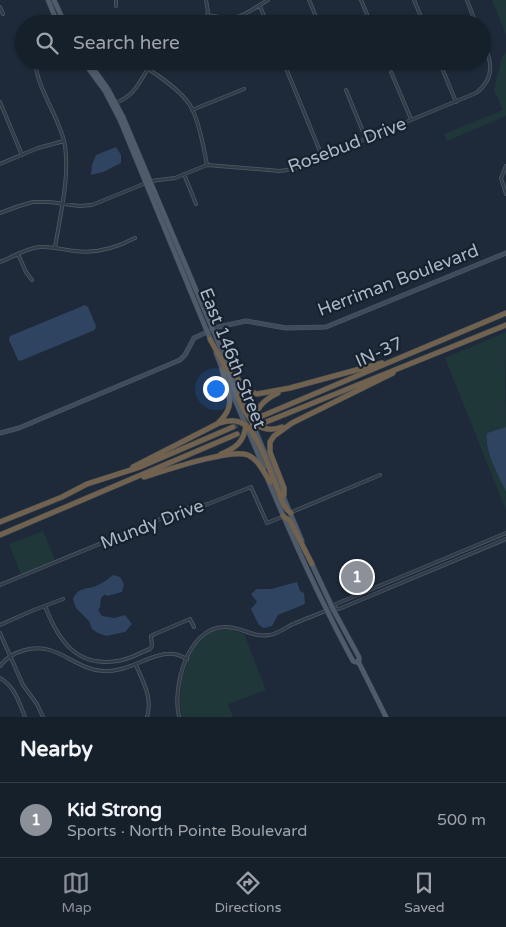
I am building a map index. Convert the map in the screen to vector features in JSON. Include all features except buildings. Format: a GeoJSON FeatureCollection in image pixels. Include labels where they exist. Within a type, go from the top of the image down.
{"type":"FeatureCollection","features":[{"type":"Feature","properties":{"kind":"highway","name":"IN-37"},"geometry":{"type":"LineString","coordinates":[[262,416],[506,313]]}},
{"type":"Feature","properties":{"kind":"highway","name":"IN-37"},"geometry":{"type":"LineString","coordinates":[[266,422],[506,325]]}},
{"type":"Feature","properties":{"kind":"highway"},"geometry":{"type":"LineString","coordinates":[[210,338],[253,423],[272,429],[292,423],[418,361]]}},
{"type":"Feature","properties":{"kind":"highway"},"geometry":{"type":"LineString","coordinates":[[230,368],[240,384],[249,392],[263,394],[392,360]]}},
{"type":"Feature","properties":{"kind":"highway"},"geometry":{"type":"LineString","coordinates":[[219,423],[228,412],[231,403],[222,369]]}},
{"type":"Feature","properties":{"kind":"highway"},"geometry":{"type":"LineString","coordinates":[[254,446],[253,423],[262,403],[290,388]]}},
{"type":"Feature","properties":{"kind":"highway"},"geometry":{"type":"LineString","coordinates":[[206,459],[234,448],[243,439],[248,414]]}},
{"type":"Feature","properties":{"kind":"highway"},"geometry":{"type":"LineString","coordinates":[[127,471],[139,463],[219,423],[232,421],[246,426],[252,433],[281,498],[291,513]]}},
{"type":"Feature","properties":{"kind":"highway"},"geometry":{"type":"LineString","coordinates":[[284,495],[284,488],[272,460],[270,446],[274,436],[292,423]]}},
{"type":"Feature","properties":{"kind":"highway"},"geometry":{"type":"LineString","coordinates":[[0,522],[62,497],[87,484],[127,471],[233,427]]}},
{"type":"Feature","properties":{"kind":"highway"},"geometry":{"type":"LineString","coordinates":[[0,535],[237,434]]}},
{"type":"Feature","properties":{"kind":"highway"},"geometry":{"type":"LineString","coordinates":[[129,480],[206,459],[238,453],[246,454],[258,462],[270,482]]}},
{"type":"Feature","properties":{"kind":"highway"},"geometry":{"type":"LineString","coordinates":[[284,516],[290,521],[312,564]]}},
{"type":"Feature","properties":{"kind":"main road"},"geometry":{"type":"LineString","coordinates":[[48,0],[54,15]]}},
{"type":"Feature","properties":{"kind":"main road"},"geometry":{"type":"LineString","coordinates":[[54,0],[61,15]]}},
{"type":"Feature","properties":{"kind":"main road","name":"East 146th Street"},"geometry":{"type":"LineString","coordinates":[[89,70],[113,105],[230,368],[248,414]]}},
{"type":"Feature","properties":{"kind":"main road","name":"East 146th Street"},"geometry":{"type":"LineString","coordinates":[[94,70],[116,103],[222,369],[326,611],[353,661],[359,664]]}},
{"type":"Feature","properties":{"kind":"main road","name":"East 146th Street"},"geometry":{"type":"LineString","coordinates":[[253,423],[312,564],[332,608],[359,657],[359,664],[386,717]]}},
{"type":"Feature","properties":{"kind":"street"},"geometry":{"type":"LineString","coordinates":[[116,0],[116,6]]}},
{"type":"Feature","properties":{"kind":"street"},"geometry":{"type":"LineString","coordinates":[[206,0],[208,15]]}},
{"type":"Feature","properties":{"kind":"street"},"geometry":{"type":"LineString","coordinates":[[244,15],[268,0]]}},
{"type":"Feature","properties":{"kind":"street"},"geometry":{"type":"LineString","coordinates":[[309,0],[315,15]]}},
{"type":"Feature","properties":{"kind":"street"},"geometry":{"type":"LineString","coordinates":[[361,0],[367,15]]}},
{"type":"Feature","properties":{"kind":"street"},"geometry":{"type":"LineString","coordinates":[[414,0],[420,15]]}},
{"type":"Feature","properties":{"kind":"street"},"geometry":{"type":"LineString","coordinates":[[466,0],[472,15]]}},
{"type":"Feature","properties":{"kind":"street"},"geometry":{"type":"LineString","coordinates":[[260,6],[264,15]]}},
{"type":"Feature","properties":{"kind":"street"},"geometry":{"type":"LineString","coordinates":[[0,7],[3,14]]}},
{"type":"Feature","properties":{"kind":"street"},"geometry":{"type":"LineString","coordinates":[[36,70],[64,141],[66,163],[55,248]]}},
{"type":"Feature","properties":{"kind":"street"},"geometry":{"type":"LineString","coordinates":[[116,103],[134,92],[147,70]]}},
{"type":"Feature","properties":{"kind":"street"},"geometry":{"type":"LineString","coordinates":[[150,70],[181,95],[192,110],[207,166]]}},
{"type":"Feature","properties":{"kind":"street"},"geometry":{"type":"LineString","coordinates":[[287,70],[322,156]]}},
{"type":"Feature","properties":{"kind":"street"},"geometry":{"type":"LineString","coordinates":[[443,70],[456,102]]}},
{"type":"Feature","properties":{"kind":"street","name":"Rosebud Drive"},"geometry":{"type":"LineString","coordinates":[[0,213],[33,202],[79,206],[92,205],[148,182],[171,179],[207,166],[284,171],[298,167],[476,93],[484,86],[489,70]]}},
{"type":"Feature","properties":{"kind":"street"},"geometry":{"type":"LineString","coordinates":[[391,72],[411,120]]}},
{"type":"Feature","properties":{"kind":"street"},"geometry":{"type":"LineString","coordinates":[[192,110],[244,89]]}},
{"type":"Feature","properties":{"kind":"street"},"geometry":{"type":"LineString","coordinates":[[346,90],[366,138]]}},
{"type":"Feature","properties":{"kind":"street"},"geometry":{"type":"LineString","coordinates":[[0,102],[22,154]]}},
{"type":"Feature","properties":{"kind":"street"},"geometry":{"type":"LineString","coordinates":[[0,164],[43,146],[64,141]]}},
{"type":"Feature","properties":{"kind":"street"},"geometry":{"type":"LineString","coordinates":[[506,166],[501,178],[506,194]]}},
{"type":"Feature","properties":{"kind":"street"},"geometry":{"type":"LineString","coordinates":[[184,174],[196,204]]}},
{"type":"Feature","properties":{"kind":"street"},"geometry":{"type":"LineString","coordinates":[[0,262],[36,248],[96,252],[113,248],[135,238]]}},
{"type":"Feature","properties":{"kind":"street","name":"Herriman Boulevard"},"geometry":{"type":"LineString","coordinates":[[0,433],[19,428],[180,360],[194,338],[212,329],[235,322],[246,321],[286,328],[326,327],[506,253]]}},
{"type":"Feature","properties":{"kind":"street"},"geometry":{"type":"LineString","coordinates":[[18,254],[32,280]]}},
{"type":"Feature","properties":{"kind":"street"},"geometry":{"type":"LineString","coordinates":[[291,513],[380,475]]}},
{"type":"Feature","properties":{"kind":"street","name":"Mundy Drive"},"geometry":{"type":"LineString","coordinates":[[0,585],[185,508],[208,504],[251,487],[267,523],[284,516]]}},
{"type":"Feature","properties":{"kind":"street"},"geometry":{"type":"LineString","coordinates":[[179,717],[178,690],[187,659],[199,639],[214,628],[231,627],[258,636],[269,635],[326,611],[336,604],[506,533]]}},
{"type":"Feature","properties":{"kind":"street"},"geometry":{"type":"LineString","coordinates":[[332,608],[339,609],[506,539]]}},
{"type":"Feature","properties":{"kind":"street"},"geometry":{"type":"LineString","coordinates":[[0,626],[63,599]]}},
{"type":"Feature","properties":{"kind":"street"},"geometry":{"type":"LineString","coordinates":[[45,606],[58,635],[79,655],[92,661],[118,661],[150,649],[152,646],[151,636],[190,619],[194,627]]}},
{"type":"Feature","properties":{"kind":"street"},"geometry":{"type":"LineString","coordinates":[[0,633],[24,685],[43,717]]}},
{"type":"Feature","properties":{"kind":"street"},"geometry":{"type":"LineString","coordinates":[[0,666],[10,656],[34,647],[45,647],[87,668],[117,671],[164,654],[174,654],[187,659]]}},
{"type":"Feature","properties":{"kind":"street"},"geometry":{"type":"LineString","coordinates":[[136,665],[148,696],[150,708],[147,717]]}},
{"type":"Feature","properties":{"kind":"street"},"geometry":{"type":"LineString","coordinates":[[0,678],[14,692],[25,717]]}},
{"type":"Feature","properties":{"kind":"green space"},"geometry":{"type":"Polygon","coordinates":[[[492,0],[506,0],[506,35],[492,0]]]}},
{"type":"Feature","properties":{"kind":"green space"},"geometry":{"type":"Polygon","coordinates":[[[506,53],[506,116],[447,141],[444,134],[503,110],[494,90],[502,56],[506,53]]]}},
{"type":"Feature","properties":{"kind":"green space"},"geometry":{"type":"Polygon","coordinates":[[[506,332],[506,427],[487,433],[486,440],[489,455],[505,490],[506,510],[445,358],[506,332]]]}},
{"type":"Feature","properties":{"kind":"green space"},"geometry":{"type":"Polygon","coordinates":[[[43,531],[55,560],[21,574],[9,544],[43,531]]]}},
{"type":"Feature","properties":{"kind":"green space"},"geometry":{"type":"Polygon","coordinates":[[[228,629],[244,634],[266,690],[228,704],[233,717],[182,717],[180,707],[181,685],[192,651],[208,634],[228,629]]]}},
{"type":"Feature","properties":{"kind":"water"},"geometry":{"type":"Polygon","coordinates":[[[116,147],[121,155],[121,163],[103,172],[91,175],[96,155],[116,147]]]}},
{"type":"Feature","properties":{"kind":"water"},"geometry":{"type":"Polygon","coordinates":[[[85,305],[88,307],[96,326],[95,330],[20,361],[18,360],[9,340],[10,336],[85,305]]]}},
{"type":"Feature","properties":{"kind":"water"},"geometry":{"type":"Polygon","coordinates":[[[506,427],[506,492],[490,456],[487,433],[506,427]]]}},
{"type":"Feature","properties":{"kind":"water"},"geometry":{"type":"Polygon","coordinates":[[[113,575],[120,577],[124,584],[122,592],[107,596],[105,594],[101,598],[98,610],[102,616],[114,618],[125,615],[132,624],[125,632],[106,636],[92,629],[89,621],[76,608],[73,599],[77,592],[98,585],[113,575]]]}},
{"type":"Feature","properties":{"kind":"water"},"geometry":{"type":"Polygon","coordinates":[[[297,582],[300,591],[304,593],[305,604],[278,615],[272,626],[264,628],[259,625],[251,609],[257,602],[251,594],[257,589],[271,589],[297,582]]]}},
{"type":"Feature","properties":{"kind":"tunnel"},"geometry":{"type":"LineString","coordinates":[[233,427],[262,416]]}},
{"type":"Feature","properties":{"kind":"place","name":"Kid Strong"},"geometry":{"type":"Point","coordinates":[357,577]}}]}
